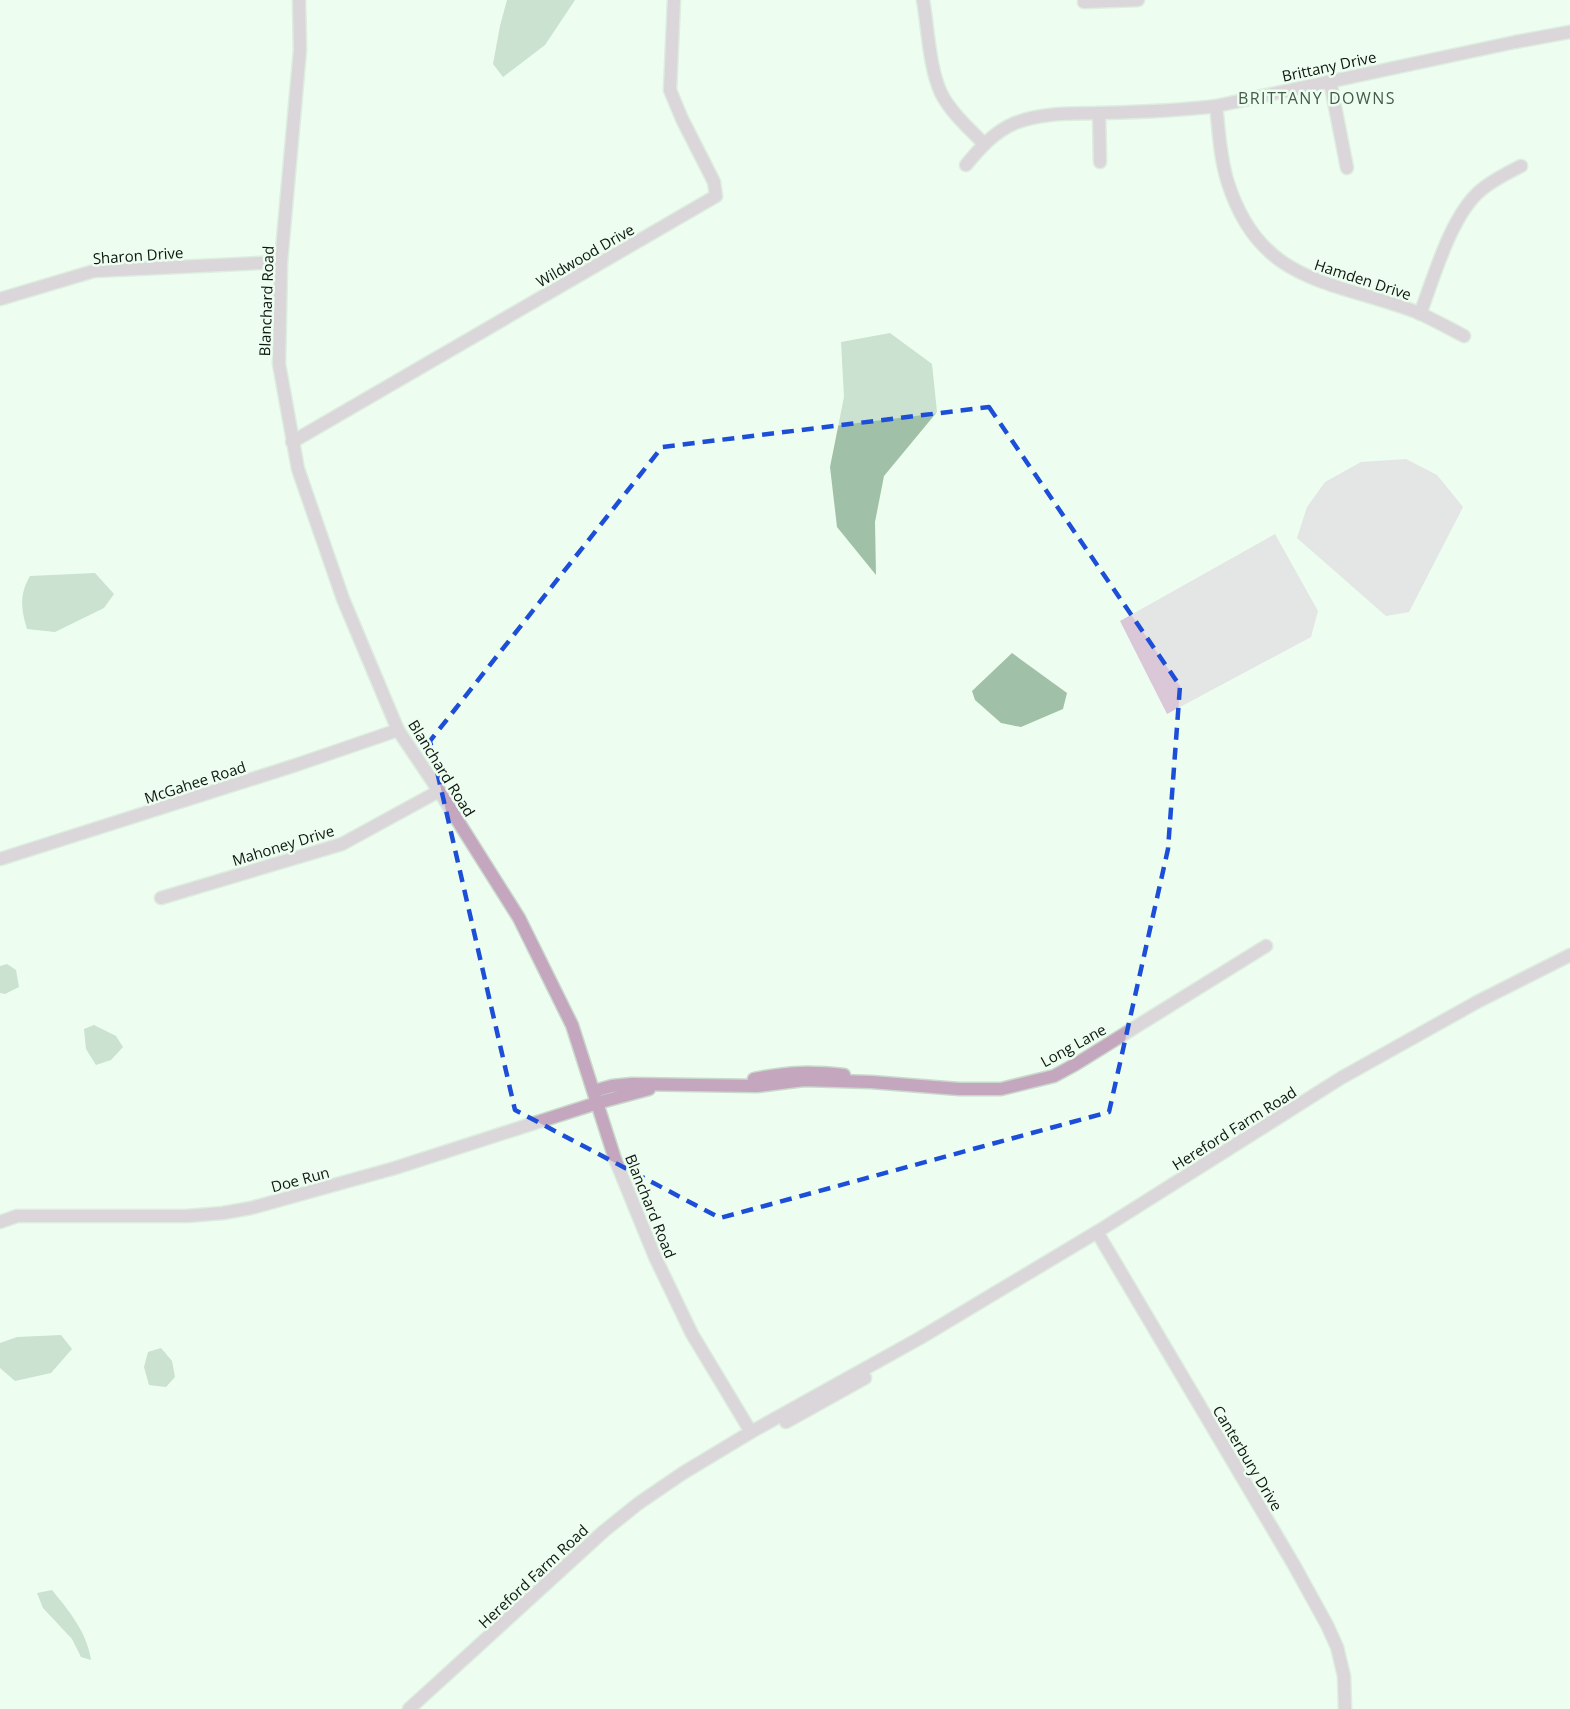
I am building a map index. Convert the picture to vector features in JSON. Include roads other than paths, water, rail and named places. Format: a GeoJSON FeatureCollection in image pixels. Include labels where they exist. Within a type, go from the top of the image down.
{"type":"FeatureCollection","features":[{"type":"Feature","properties":{"kind":"street","name":"Blanchard Road"},"geometry":{"type":"LineString","coordinates":[[299,0],[300,50],[281,262],[279,364],[298,470],[343,599],[398,730],[440,791],[519,918],[572,1025],[615,1159],[654,1257],[692,1334],[751,1432]]}},
{"type":"Feature","properties":{"kind":"street","name":"Wildwood Drive"},"geometry":{"type":"LineString","coordinates":[[292,442],[716,196],[714,182],[681,119],[670,90],[674,0]]}},
{"type":"Feature","properties":{"kind":"street"},"geometry":{"type":"LineString","coordinates":[[923,0],[936,78],[942,94],[954,112],[984,144]]}},
{"type":"Feature","properties":{"kind":"street"},"geometry":{"type":"LineString","coordinates":[[1084,2],[1137,0]]}},
{"type":"Feature","properties":{"kind":"street","name":"Brittany Drive"},"geometry":{"type":"LineString","coordinates":[[966,165],[984,144],[1013,124],[1031,117],[1070,113],[1179,111],[1216,106],[1570,32]]}},
{"type":"Feature","properties":{"kind":"street"},"geometry":{"type":"LineString","coordinates":[[1330,81],[1347,168]]}},
{"type":"Feature","properties":{"kind":"street","name":"Hamden Drive"},"geometry":{"type":"LineString","coordinates":[[1216,106],[1227,181],[1244,220],[1264,248],[1300,274],[1420,314],[1464,336]]}},
{"type":"Feature","properties":{"kind":"street"},"geometry":{"type":"LineString","coordinates":[[1099,113],[1100,162]]}},
{"type":"Feature","properties":{"kind":"street"},"geometry":{"type":"LineString","coordinates":[[1420,314],[1452,231],[1465,208],[1480,191],[1501,176],[1521,166]]}},
{"type":"Feature","properties":{"kind":"street","name":"Sharon Drive"},"geometry":{"type":"LineString","coordinates":[[0,298],[94,271],[281,262]]}},
{"type":"Feature","properties":{"kind":"street","name":"McGahee Road"},"geometry":{"type":"LineString","coordinates":[[0,860],[398,730]]}},
{"type":"Feature","properties":{"kind":"street","name":"Mahoney Drive"},"geometry":{"type":"LineString","coordinates":[[161,898],[342,844],[440,791]]}},
{"type":"Feature","properties":{"kind":"street","name":"Long Lane"},"geometry":{"type":"LineString","coordinates":[[596,1097],[663,1085],[724,1086],[780,1073],[801,1071],[846,1076],[871,1082],[958,1089],[1001,1089],[1054,1076],[1266,946]]}},
{"type":"Feature","properties":{"kind":"street","name":"Hereford Farm Road"},"geometry":{"type":"LineString","coordinates":[[409,1709],[604,1531],[639,1503],[683,1473],[751,1432],[920,1338],[1097,1232],[1341,1078],[1477,1002],[1570,956]]}},
{"type":"Feature","properties":{"kind":"street","name":"Doe Run"},"geometry":{"type":"LineString","coordinates":[[0,1221],[17,1216],[187,1216],[251,1208],[395,1168],[596,1097]]}},
{"type":"Feature","properties":{"kind":"street","name":"Canterbury Drive"},"geometry":{"type":"LineString","coordinates":[[1097,1232],[1327,1625],[1337,1647],[1344,1676],[1345,1709]]}},
{"type":"Feature","properties":{"kind":"street","name":"Hereford Farm Road"},"geometry":{"type":"LineString","coordinates":[[683,1473],[733,1451],[856,1383],[899,1358],[920,1338]]}},
{"type":"Feature","properties":{"kind":"district","name":"BRITTANY DOWNS"},"geometry":{"type":"Point","coordinates":[1317,98]}}]}
